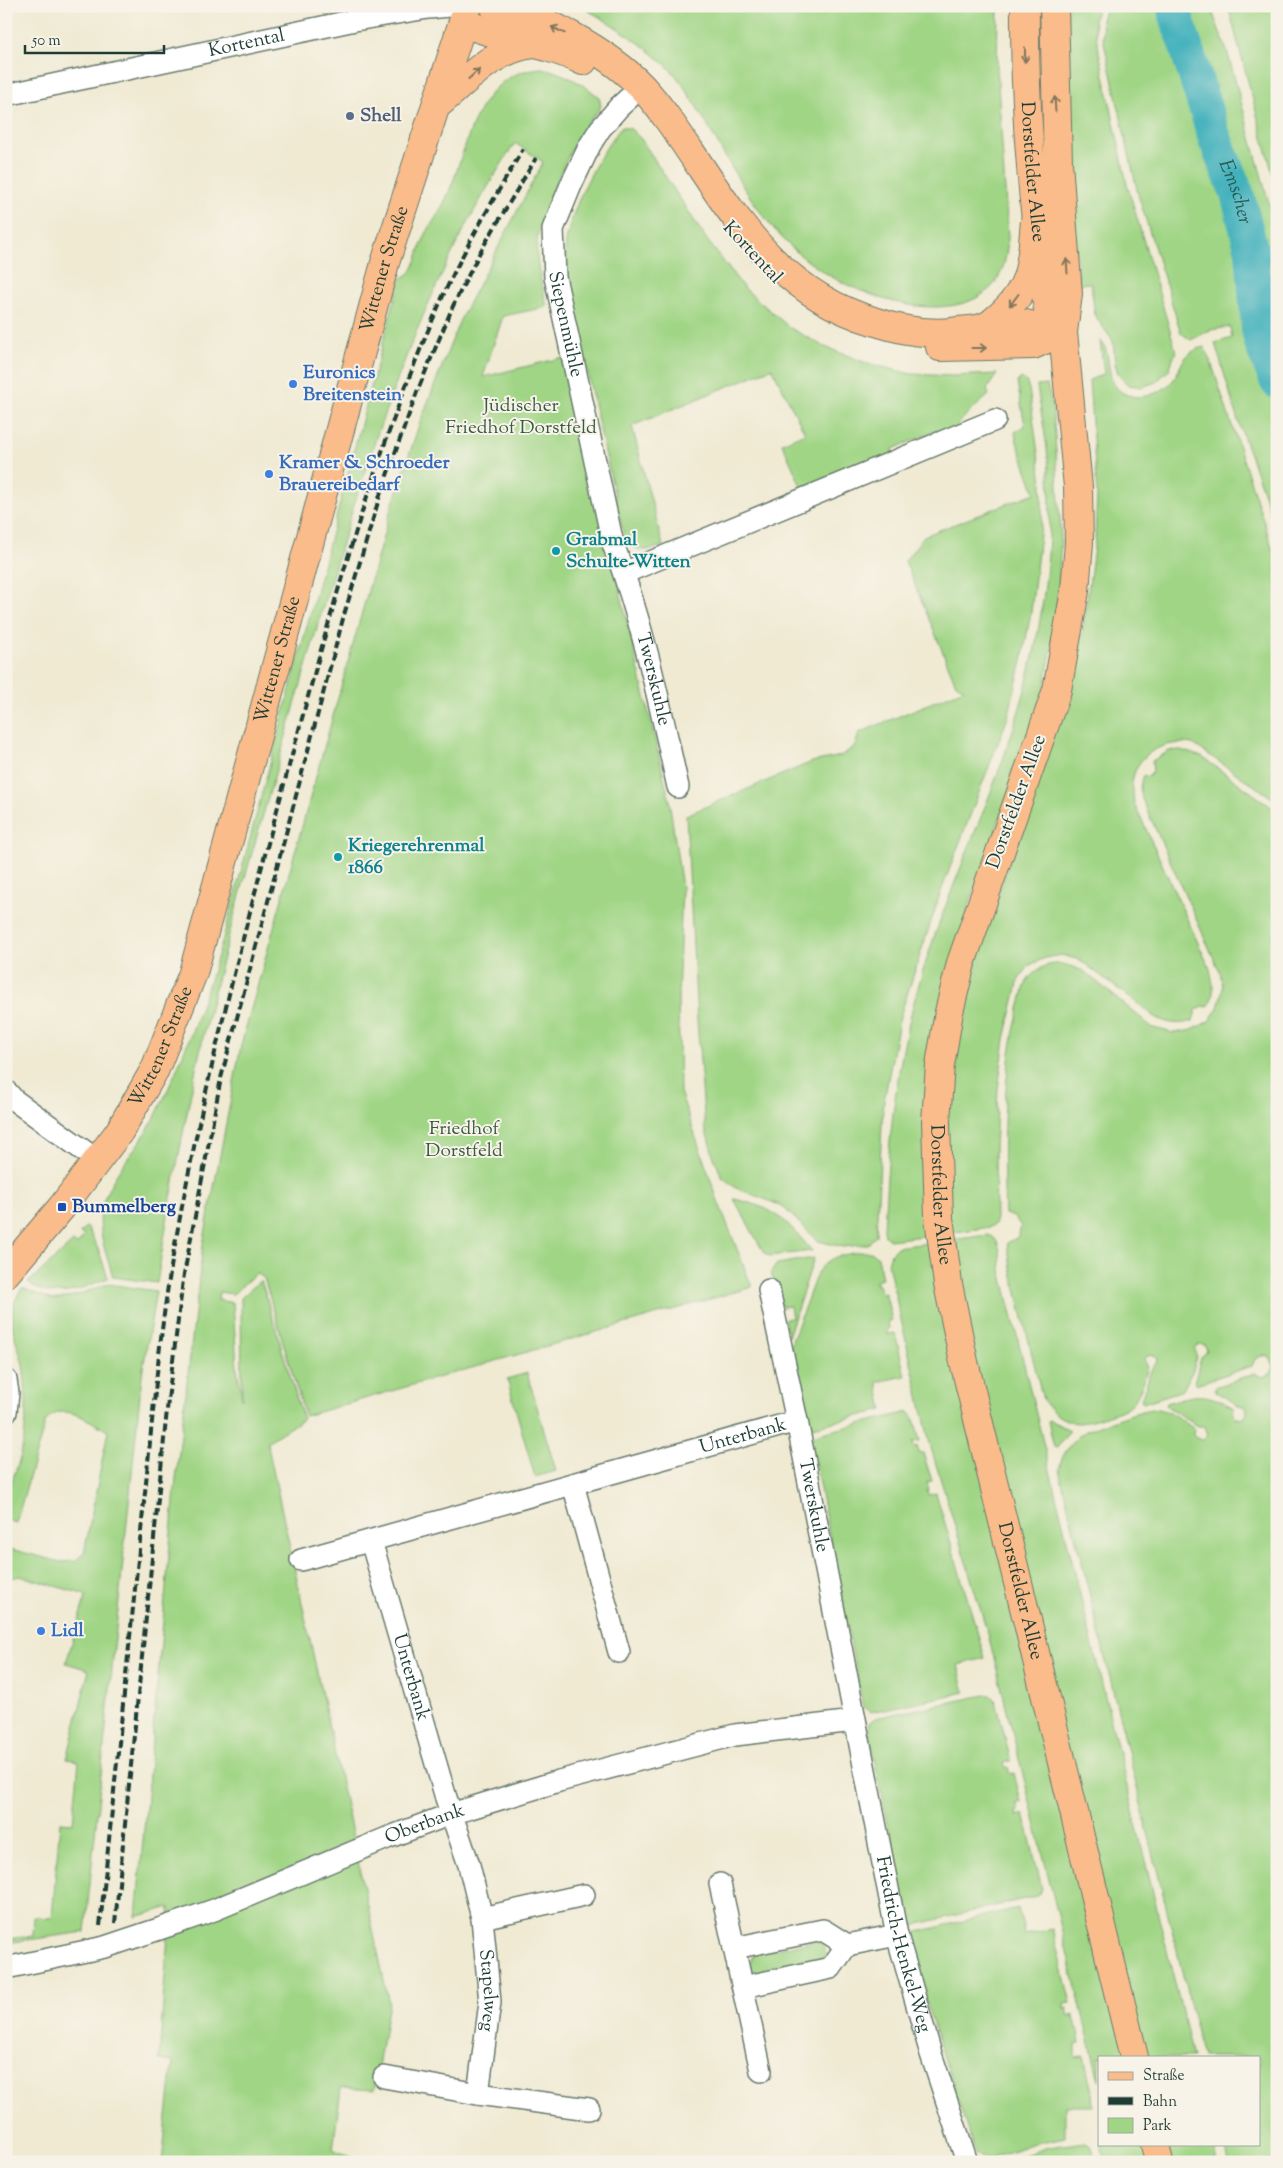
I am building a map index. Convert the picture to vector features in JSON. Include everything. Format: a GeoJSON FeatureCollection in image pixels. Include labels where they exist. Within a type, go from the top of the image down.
{"type":"FeatureCollection","features":[{"type":"Feature","properties":{"kind":"main road","name":"Kortental"},"geometry":{"type":"LineString","coordinates":[[494,6],[546,24],[569,35],[616,65],[722,222],[745,251],[767,274],[800,301],[861,332],[891,342],[912,346],[965,348],[1023,346],[1033,345],[1063,332]]}},
{"type":"Feature","properties":{"kind":"main road","name":"Dorstfelder Allee"},"geometry":{"type":"LineString","coordinates":[[1026,6],[1025,92],[1035,221],[1048,309],[1063,332]]}},
{"type":"Feature","properties":{"kind":"main road","name":"Dorstfelder Allee"},"geometry":{"type":"LineString","coordinates":[[1054,6],[1058,163],[1068,294],[1063,332],[1078,487],[1078,543],[1075,591],[1057,690],[974,923],[959,971],[949,1012],[940,1065],[936,1121],[936,1160],[939,1218],[947,1275],[964,1362],[1134,2056]]}},
{"type":"Feature","properties":{"kind":"main road","name":"Kortental"},"geometry":{"type":"LineString","coordinates":[[461,12],[492,33],[562,51],[636,92],[674,126],[734,216],[755,243],[775,264],[802,287],[827,302],[852,314],[890,327],[909,330],[952,332],[1025,324],[1063,332]]}},
{"type":"Feature","properties":{"kind":"main road","name":"Wittener Straße"},"geometry":{"type":"LineString","coordinates":[[6,1273],[98,1161],[119,1132],[155,1069],[193,974],[385,263],[437,105],[461,12]]}},
{"type":"Feature","properties":{"kind":"main road"},"geometry":{"type":"LineString","coordinates":[[437,105],[491,58],[506,50],[520,46],[540,44]]}},
{"type":"Feature","properties":{"kind":"main road"},"geometry":{"type":"LineString","coordinates":[[986,327],[1006,310],[1027,282],[1035,221]]}},
{"type":"Feature","properties":{"kind":"main road"},"geometry":{"type":"LineString","coordinates":[[1155,2146],[1159,2162]]}},
{"type":"Feature","properties":{"kind":"street","name":"Kortental"},"geometry":{"type":"LineString","coordinates":[[6,95],[355,20],[428,8],[461,12]]}},
{"type":"Feature","properties":{"kind":"street","name":"Siepenmühle"},"geometry":{"type":"LineString","coordinates":[[624,573],[613,544],[555,277],[553,229],[590,145],[619,107],[636,92]]}},
{"type":"Feature","properties":{"kind":"street"},"geometry":{"type":"LineString","coordinates":[[624,573],[995,420]]}},
{"type":"Feature","properties":{"kind":"street","name":"Twerskuhle"},"geometry":{"type":"LineString","coordinates":[[624,573],[660,703],[678,787]]}},
{"type":"Feature","properties":{"kind":"street"},"geometry":{"type":"LineString","coordinates":[[6,1091],[14,1100],[98,1161]]}},
{"type":"Feature","properties":{"kind":"street","name":"Twerskuhle"},"geometry":{"type":"LineString","coordinates":[[769,1290],[797,1421],[854,1721]]}},
{"type":"Feature","properties":{"kind":"street"},"geometry":{"type":"LineString","coordinates":[[6,1380],[8,1393],[6,1412]]}},
{"type":"Feature","properties":{"kind":"street","name":"Unterbank"},"geometry":{"type":"LineString","coordinates":[[301,1560],[797,1421]]}},
{"type":"Feature","properties":{"kind":"street"},"geometry":{"type":"LineString","coordinates":[[572,1484],[620,1652]]}},
{"type":"Feature","properties":{"kind":"street","name":"Unterbank"},"geometry":{"type":"LineString","coordinates":[[371,1541],[451,1814]]}},
{"type":"Feature","properties":{"kind":"street","name":"Oberbank"},"geometry":{"type":"LineString","coordinates":[[6,1968],[105,1947],[162,1928],[214,1910],[387,1838],[451,1814],[559,1780],[735,1735],[854,1721]]}},
{"type":"Feature","properties":{"kind":"street","name":"Friedrich-Henkel-Weg"},"geometry":{"type":"LineString","coordinates":[[854,1721],[897,1935],[931,2054],[967,2162]]}},
{"type":"Feature","properties":{"kind":"street","name":"Stapelweg"},"geometry":{"type":"LineString","coordinates":[[451,1814],[470,1865],[482,1918],[490,2002],[478,2094]]}},
{"type":"Feature","properties":{"kind":"street"},"geometry":{"type":"LineString","coordinates":[[720,1884],[761,2071]]}},
{"type":"Feature","properties":{"kind":"street"},"geometry":{"type":"LineString","coordinates":[[482,1918],[584,1895]]}},
{"type":"Feature","properties":{"kind":"street"},"geometry":{"type":"LineString","coordinates":[[734,1948],[824,1930],[847,1945]]}},
{"type":"Feature","properties":{"kind":"street"},"geometry":{"type":"LineString","coordinates":[[743,1987],[831,1968],[847,1945],[897,1935]]}},
{"type":"Feature","properties":{"kind":"street"},"geometry":{"type":"LineString","coordinates":[[384,2077],[478,2094],[589,2109]]}},
{"type":"Feature","properties":{"kind":"green space"},"geometry":{"type":"Polygon","coordinates":[[[580,6],[998,6],[997,68],[1008,237],[1005,260],[998,278],[985,293],[976,298],[964,303],[931,307],[885,300],[846,284],[821,270],[799,254],[763,215],[732,168],[689,94],[670,69],[627,34],[580,6]]]}},
{"type":"Feature","properties":{"kind":"green space"},"geometry":{"type":"Polygon","coordinates":[[[1064,6],[1098,6],[1094,20],[1098,47],[1127,184],[1176,351],[1169,370],[1156,382],[1142,387],[1129,385],[1119,376],[1115,364],[1113,341],[1095,316],[1091,283],[1079,284],[1070,194],[1064,6]]]}},
{"type":"Feature","properties":{"kind":"green space"},"geometry":{"type":"Polygon","coordinates":[[[1106,6],[1210,6],[1227,51],[1277,232],[1277,530],[1239,424],[1215,343],[1232,338],[1230,327],[1210,330],[1191,340],[1181,333],[1138,194],[1103,38],[1102,20],[1106,6]]]}},
{"type":"Feature","properties":{"kind":"green space"},"geometry":{"type":"Polygon","coordinates":[[[1228,6],[1277,6],[1277,190],[1228,6]]]}},
{"type":"Feature","properties":{"kind":"green space","name":"Friedhof Dorstfeld"},"geometry":{"type":"Polygon","coordinates":[[[542,68],[572,79],[586,87],[599,97],[601,106],[584,128],[571,152],[549,200],[539,230],[537,258],[547,307],[503,316],[483,377],[565,357],[669,799],[682,888],[678,999],[680,1092],[718,1201],[752,1287],[305,1416],[264,1278],[256,1273],[233,1294],[219,1292],[218,1300],[233,1303],[237,1368],[242,1399],[241,1298],[261,1280],[303,1419],[267,1442],[389,2003],[374,2090],[341,2088],[333,2149],[360,2162],[162,2162],[173,2062],[159,2060],[170,1907],[136,1917],[176,1478],[203,1244],[241,1045],[390,512],[419,425],[460,320],[543,162],[515,143],[476,208],[441,276],[411,346],[383,417],[336,562],[242,888],[206,1023],[185,1122],[157,1283],[113,1277],[102,1238],[101,1209],[114,1178],[148,1129],[165,1097],[192,1030],[216,962],[400,279],[410,273],[414,266],[426,234],[445,201],[476,117],[487,99],[501,84],[519,73],[542,68]]]}},
{"type":"Feature","properties":{"kind":"green space"},"geometry":{"type":"Polygon","coordinates":[[[622,127],[631,129],[641,139],[707,240],[743,287],[790,328],[825,347],[867,363],[911,374],[952,376],[997,374],[987,389],[989,395],[967,414],[951,433],[940,439],[935,431],[893,449],[892,457],[804,493],[782,443],[805,433],[772,368],[632,426],[663,546],[643,550],[630,545],[625,541],[594,404],[568,282],[565,252],[573,214],[587,182],[613,137],[622,127]]]}},
{"type":"Feature","properties":{"kind":"green space"},"geometry":{"type":"Polygon","coordinates":[[[1100,340],[1106,350],[1111,375],[1116,387],[1122,392],[1136,397],[1159,392],[1165,388],[1171,383],[1185,359],[1193,351],[1204,347],[1209,356],[1277,562],[1277,801],[1193,744],[1183,743],[1162,746],[1154,750],[1139,763],[1132,783],[1134,803],[1210,969],[1213,989],[1211,1002],[1208,1007],[1203,1006],[1196,1010],[1193,1021],[1171,1023],[1158,1019],[1080,960],[1062,955],[1045,958],[1030,965],[1019,979],[1005,1039],[998,1089],[995,1148],[996,1223],[990,1227],[949,1233],[946,1111],[961,1007],[1067,687],[1083,630],[1095,540],[1097,494],[1089,380],[1104,374],[1100,340]]]}},
{"type":"Feature","properties":{"kind":"green space"},"geometry":{"type":"Polygon","coordinates":[[[1021,378],[1026,381],[1029,389],[1042,482],[1042,518],[1031,612],[1022,661],[1008,717],[941,891],[900,1016],[883,1106],[876,1236],[868,1244],[843,1247],[818,1241],[782,1206],[736,1188],[722,1177],[714,1158],[705,1128],[686,815],[812,762],[841,756],[855,746],[859,733],[964,689],[956,684],[905,561],[924,536],[1035,493],[1015,432],[1025,426],[1017,382],[1021,378]]]}},
{"type":"Feature","properties":{"kind":"green space"},"geometry":{"type":"Polygon","coordinates":[[[1047,385],[1052,403],[1055,435],[1061,537],[1053,642],[1043,695],[966,915],[930,1235],[890,1240],[885,1236],[884,1230],[888,1167],[898,1075],[911,1015],[931,947],[1013,730],[1031,666],[1041,612],[1048,556],[1050,500],[1047,451],[1037,386],[1047,385]]]}},
{"type":"Feature","properties":{"kind":"green space"},"geometry":{"type":"Polygon","coordinates":[[[1181,750],[1202,757],[1277,811],[1277,2162],[1229,2162],[1225,2146],[1260,2146],[1260,2056],[1203,2056],[1059,1470],[1068,1447],[1086,1431],[1151,1409],[1162,1410],[1177,1417],[1194,1429],[1193,1434],[1196,1438],[1203,1440],[1208,1435],[1205,1426],[1197,1426],[1168,1407],[1167,1403],[1186,1397],[1208,1397],[1234,1408],[1233,1413],[1235,1417],[1242,1419],[1247,1414],[1246,1407],[1238,1405],[1216,1392],[1215,1387],[1255,1373],[1267,1376],[1272,1372],[1274,1365],[1268,1356],[1261,1356],[1255,1359],[1252,1366],[1196,1384],[1194,1382],[1201,1358],[1207,1351],[1205,1345],[1198,1344],[1194,1349],[1197,1357],[1193,1370],[1183,1390],[1143,1403],[1141,1400],[1152,1368],[1158,1361],[1156,1356],[1150,1354],[1144,1359],[1148,1367],[1143,1384],[1130,1406],[1088,1421],[1080,1422],[1065,1419],[1050,1409],[1043,1400],[1012,1273],[1007,1243],[1018,1237],[1021,1226],[1014,1217],[1005,1214],[1004,1135],[1007,1083],[1014,1031],[1026,984],[1030,977],[1039,969],[1052,964],[1078,969],[1085,972],[1153,1028],[1174,1033],[1192,1030],[1209,1021],[1218,1008],[1223,988],[1220,972],[1142,799],[1140,788],[1142,777],[1148,776],[1153,771],[1152,761],[1169,751],[1181,750]]]}},
{"type":"Feature","properties":{"kind":"green space"},"geometry":{"type":"Polygon","coordinates":[[[734,1199],[770,1211],[779,1217],[795,1231],[812,1251],[770,1256],[764,1253],[734,1199]]]}},
{"type":"Feature","properties":{"kind":"green space"},"geometry":{"type":"Polygon","coordinates":[[[87,1226],[99,1251],[108,1278],[78,1290],[58,1293],[39,1289],[28,1283],[73,1242],[77,1245],[84,1236],[80,1233],[87,1226]]]}},
{"type":"Feature","properties":{"kind":"green space"},"geometry":{"type":"Polygon","coordinates":[[[988,1235],[993,1237],[998,1244],[1001,1270],[1193,2056],[1098,2056],[1098,2076],[988,1634],[931,1448],[888,1264],[891,1253],[897,1247],[988,1235]]]}},
{"type":"Feature","properties":{"kind":"green space"},"geometry":{"type":"Polygon","coordinates":[[[859,1252],[871,1252],[878,1257],[882,1279],[876,1281],[876,1285],[879,1285],[881,1293],[885,1292],[892,1320],[888,1321],[889,1329],[887,1334],[895,1333],[905,1376],[877,1382],[883,1410],[813,1427],[808,1425],[790,1347],[817,1273],[831,1260],[859,1252]]]}},
{"type":"Feature","properties":{"kind":"green space"},"geometry":{"type":"Polygon","coordinates":[[[814,1258],[788,1337],[784,1319],[792,1318],[790,1306],[782,1307],[771,1272],[777,1264],[814,1258]]]}},
{"type":"Feature","properties":{"kind":"green space"},"geometry":{"type":"Polygon","coordinates":[[[108,1284],[156,1291],[142,1375],[85,1932],[6,1943],[6,1939],[33,1936],[34,1917],[52,1918],[60,1822],[73,1823],[79,1761],[67,1759],[89,1670],[66,1663],[86,1595],[20,1576],[6,1579],[6,1548],[61,1562],[75,1561],[84,1553],[108,1431],[76,1415],[63,1412],[53,1414],[45,1423],[16,1523],[6,1520],[6,1501],[21,1456],[26,1411],[24,1372],[13,1329],[12,1311],[22,1288],[53,1300],[74,1296],[108,1284]]]}},
{"type":"Feature","properties":{"kind":"green space"},"geometry":{"type":"Polygon","coordinates":[[[527,1373],[556,1471],[535,1477],[507,1379],[527,1373]]]}},
{"type":"Feature","properties":{"kind":"green space"},"geometry":{"type":"Polygon","coordinates":[[[909,1412],[914,1418],[920,1441],[913,1442],[914,1447],[917,1446],[919,1453],[923,1453],[932,1481],[927,1482],[928,1495],[936,1493],[985,1658],[958,1665],[965,1692],[871,1712],[863,1707],[810,1438],[818,1434],[909,1412]]]}},
{"type":"Feature","properties":{"kind":"green space"},"geometry":{"type":"Polygon","coordinates":[[[1049,1420],[1070,1430],[1057,1448],[1054,1447],[1049,1420]]]}},
{"type":"Feature","properties":{"kind":"green space"},"geometry":{"type":"Polygon","coordinates":[[[990,1695],[996,1701],[1011,1761],[1004,1763],[1005,1767],[1008,1767],[1010,1774],[1014,1773],[1021,1802],[1017,1803],[1018,1811],[1016,1812],[1017,1816],[1024,1814],[1042,1889],[1037,1896],[914,1925],[906,1919],[868,1728],[869,1723],[875,1718],[990,1695]]]}},
{"type":"Feature","properties":{"kind":"green space"},"geometry":{"type":"Polygon","coordinates":[[[1018,1908],[1025,1935],[1052,1929],[1071,2003],[1064,2004],[1064,2009],[1067,2008],[1069,2016],[1074,2015],[1080,2043],[1076,2044],[1076,2057],[1084,2056],[1093,2106],[1065,2106],[1065,2137],[1031,2144],[987,2160],[976,2155],[928,2009],[911,1938],[917,1932],[1018,1908]]]}},
{"type":"Feature","properties":{"kind":"green space"},"geometry":{"type":"Polygon","coordinates":[[[815,1941],[824,1947],[824,1959],[759,1975],[750,1967],[752,1956],[757,1953],[815,1941]]]}},
{"type":"Feature","properties":{"kind":"green space"},"geometry":{"type":"Polygon","coordinates":[[[1085,2142],[1092,2147],[1094,2162],[1003,2162],[1049,2147],[1085,2142]]]}},
{"type":"Feature","properties":{"kind":"green space"},"geometry":{"type":"Polygon","coordinates":[[[1102,2146],[1145,2146],[1149,2162],[1103,2162],[1102,2146]]]}},
{"type":"Feature","properties":{"kind":"green space"},"geometry":{"type":"Polygon","coordinates":[[[1166,2146],[1214,2146],[1218,2162],[1170,2162],[1166,2146]]]}},
{"type":"Feature","properties":{"kind":"waterway","name":"Emscher"},"geometry":{"type":"LineString","coordinates":[[1173,6],[1215,139],[1237,193],[1252,251],[1258,329],[1262,346],[1277,382]]}},
{"type":"Feature","properties":{"kind":"railway"},"geometry":{"type":"LineString","coordinates":[[100,1926],[165,1304],[182,1205],[211,1069],[262,867],[313,679],[343,573],[377,467],[415,363],[445,291],[477,229],[523,149]]}},
{"type":"Feature","properties":{"kind":"railway"},"geometry":{"type":"LineString","coordinates":[[115,1923],[168,1400],[183,1280],[221,1078],[344,615],[381,492],[417,392],[453,306],[480,252],[536,158]]}},
{"type":"Feature","properties":{"kind":"place","name":"Shell"},"geometry":{"type":"Point","coordinates":[350,116]}},
{"type":"Feature","properties":{"kind":"place","name":"Euronics Breitenstein"},"geometry":{"type":"Point","coordinates":[293,384]}},
{"type":"Feature","properties":{"kind":"place","name":"Kramer & Schroeder Brauereibedarf"},"geometry":{"type":"Point","coordinates":[269,474]}},
{"type":"Feature","properties":{"kind":"place","name":"Grabmal Schulte-Witten"},"geometry":{"type":"Point","coordinates":[556,551]}},
{"type":"Feature","properties":{"kind":"place","name":"Kriegerehrenmal 1866"},"geometry":{"type":"Point","coordinates":[338,857]}},
{"type":"Feature","properties":{"kind":"place","name":"Bummelberg"},"geometry":{"type":"Point","coordinates":[62,1207]}},
{"type":"Feature","properties":{"kind":"place","name":"Lidl"},"geometry":{"type":"Point","coordinates":[41,1631]}},
{"type":"Feature","properties":{"kind":"park label","name":"Jüdischer Friedhof Dorstfeld"},"geometry":{"type":"Point","coordinates":[521,417]}}]}
